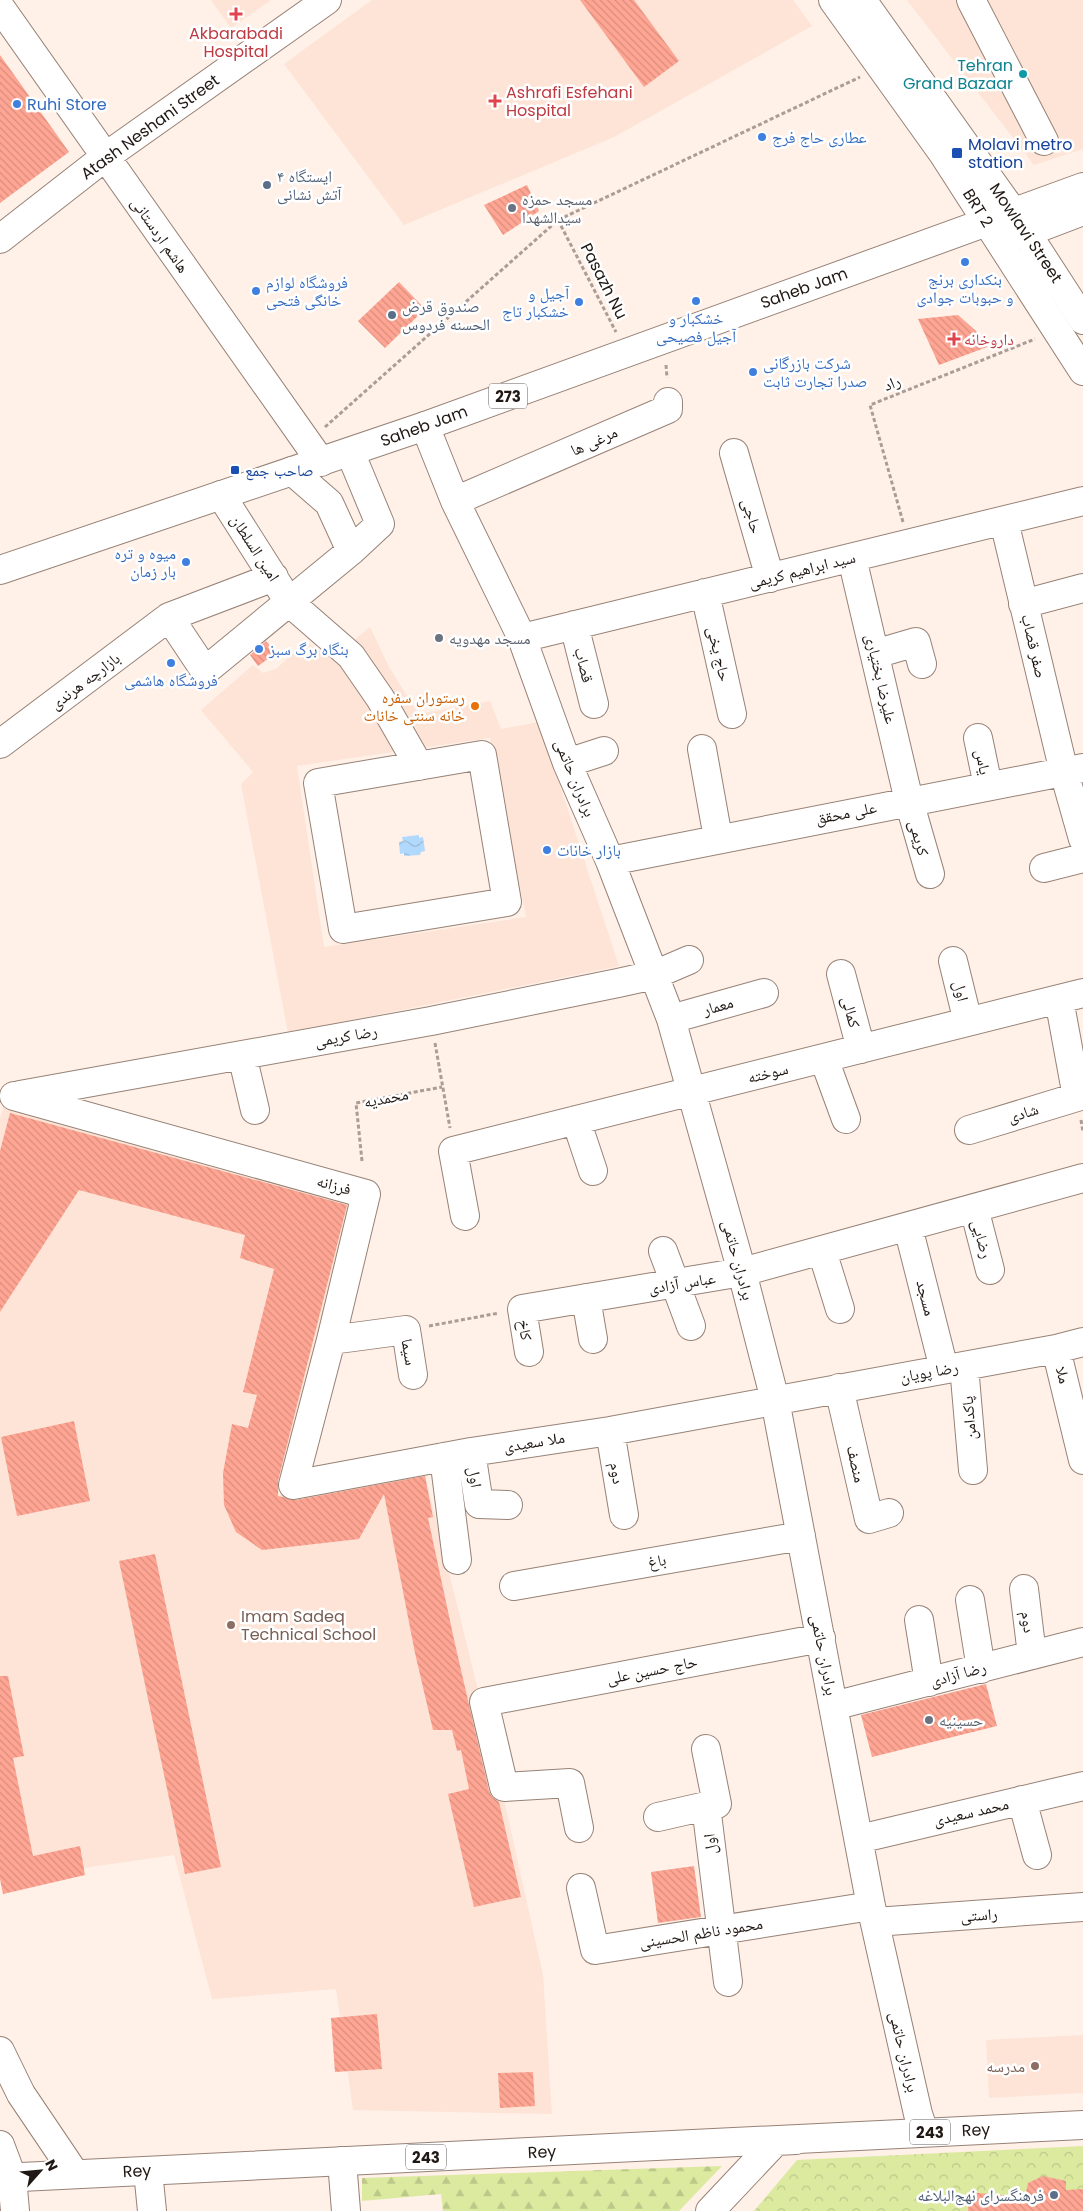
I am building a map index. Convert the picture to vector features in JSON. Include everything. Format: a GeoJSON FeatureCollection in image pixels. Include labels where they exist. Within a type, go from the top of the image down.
{"type":"FeatureCollection","features":[{"type":"Feature","properties":{"kind":"street","name":"Atash Neshani Street"},"geometry":{"type":"LineString","coordinates":[[0,239],[105,157],[327,0]]}},
{"type":"Feature","properties":{"kind":"street","name":"BRT 2"},"geometry":{"type":"LineString","coordinates":[[832,0],[942,152],[1083,371]]}},
{"type":"Feature","properties":{"kind":"street","name":"Mowlavi Street"},"geometry":{"type":"LineString","coordinates":[[862,0],[1020,222],[1083,320]]}},
{"type":"Feature","properties":{"kind":"street"},"geometry":{"type":"LineString","coordinates":[[971,0],[1044,141]]}},
{"type":"Feature","properties":{"kind":"street","name":"هاشم اردستانی"},"geometry":{"type":"LineString","coordinates":[[0,7],[314,453]]}},
{"type":"Feature","properties":{"kind":"street"},"geometry":{"type":"LineString","coordinates":[[1020,222],[1083,187]]}},
{"type":"Feature","properties":{"kind":"street"},"geometry":{"type":"LineString","coordinates":[[1020,222],[1083,212]]}},
{"type":"Feature","properties":{"kind":"street","name":"Saheb Jam"},"geometry":{"type":"LineString","coordinates":[[0,570],[292,471],[314,453],[350,452],[665,339],[1020,222]]}},
{"type":"Feature","properties":{"kind":"street","name":"مرغی ها"},"geometry":{"type":"LineString","coordinates":[[455,501],[668,409],[668,402]]}},
{"type":"Feature","properties":{"kind":"street","name":"برادران حاتمی"},"geometry":{"type":"LineString","coordinates":[[426,426],[455,501],[522,638],[567,763],[610,861],[671,1019],[742,1272],[775,1400],[873,1914],[918,2114],[924,2132]]}},
{"type":"Feature","properties":{"kind":"street"},"geometry":{"type":"LineString","coordinates":[[169,617],[205,671],[351,551],[380,524],[350,452]]}},
{"type":"Feature","properties":{"kind":"street","name":"حاجی"},"geometry":{"type":"LineString","coordinates":[[734,454],[770,578]]}},
{"type":"Feature","properties":{"kind":"street"},"geometry":{"type":"LineString","coordinates":[[292,471],[329,503],[351,551]]}},
{"type":"Feature","properties":{"kind":"street","name":"امین السلطان"},"geometry":{"type":"LineString","coordinates":[[221,495],[289,602],[352,656],[380,698],[419,766]]}},
{"type":"Feature","properties":{"kind":"street","name":"سید ابراهیم کریمی"},"geometry":{"type":"LineString","coordinates":[[522,638],[1083,502]]}},
{"type":"Feature","properties":{"kind":"street","name":"صفر قصاب"},"geometry":{"type":"LineString","coordinates":[[1004,521],[1024,604],[1073,770],[1083,839]]}},
{"type":"Feature","properties":{"kind":"street","name":"علیرضا بختیاری"},"geometry":{"type":"LineString","coordinates":[[852,558],[909,801]]}},
{"type":"Feature","properties":{"kind":"street","name":"بازارچه هرندی"},"geometry":{"type":"LineString","coordinates":[[0,744],[169,617],[274,577]]}},
{"type":"Feature","properties":{"kind":"street"},"geometry":{"type":"LineString","coordinates":[[1024,604],[1083,588]]}},
{"type":"Feature","properties":{"kind":"street","name":"حاج یخی"},"geometry":{"type":"LineString","coordinates":[[705,594],[732,714]]}},
{"type":"Feature","properties":{"kind":"street","name":"قصاب"},"geometry":{"type":"LineString","coordinates":[[574,625],[594,704]]}},
{"type":"Feature","properties":{"kind":"street"},"geometry":{"type":"LineString","coordinates":[[875,654],[916,642],[922,664]]}},
{"type":"Feature","properties":{"kind":"street","name":"یاس"},"geometry":{"type":"LineString","coordinates":[[978,738],[988,786]]}},
{"type":"Feature","properties":{"kind":"street"},"geometry":{"type":"LineString","coordinates":[[702,749],[718,838]]}},
{"type":"Feature","properties":{"kind":"street"},"geometry":{"type":"LineString","coordinates":[[567,763],[604,751]]}},
{"type":"Feature","properties":{"kind":"street"},"geometry":{"type":"LineString","coordinates":[[482,755],[507,902],[343,929],[318,783],[419,766],[482,755]]}},
{"type":"Feature","properties":{"kind":"street","name":"علی محقق"},"geometry":{"type":"LineString","coordinates":[[610,861],[718,838],[1073,770]]}},
{"type":"Feature","properties":{"kind":"street","name":"کریمی"},"geometry":{"type":"LineString","coordinates":[[909,801],[930,874]]}},
{"type":"Feature","properties":{"kind":"street"},"geometry":{"type":"LineString","coordinates":[[1044,868],[1083,858]]}},
{"type":"Feature","properties":{"kind":"street","name":"رضا کریمی"},"geometry":{"type":"LineString","coordinates":[[7,1098],[431,1021],[654,976],[689,960]]}},
{"type":"Feature","properties":{"kind":"street","name":"اول"},"geometry":{"type":"LineString","coordinates":[[953,961],[968,1022]]}},
{"type":"Feature","properties":{"kind":"street","name":"کمالی"},"geometry":{"type":"LineString","coordinates":[[841,974],[861,1050]]}},
{"type":"Feature","properties":{"kind":"street","name":"معمار"},"geometry":{"type":"LineString","coordinates":[[671,1019],[764,993]]}},
{"type":"Feature","properties":{"kind":"street"},"geometry":{"type":"LineString","coordinates":[[1071,996],[1077,1064]]}},
{"type":"Feature","properties":{"kind":"street","name":"سوخته"},"geometry":{"type":"LineString","coordinates":[[454,1151],[1071,996]]}},
{"type":"Feature","properties":{"kind":"street"},"geometry":{"type":"LineString","coordinates":[[242,1055],[255,1110]]}},
{"type":"Feature","properties":{"kind":"street"},"geometry":{"type":"LineString","coordinates":[[824,1059],[846,1119]]}},
{"type":"Feature","properties":{"kind":"street","name":"شادی"},"geometry":{"type":"LineString","coordinates":[[969,1130],[1077,1097],[1077,1064]]}},
{"type":"Feature","properties":{"kind":"street","name":"فرزانه"},"geometry":{"type":"LineString","coordinates":[[7,1098],[366,1194],[331,1340],[293,1485]]}},
{"type":"Feature","properties":{"kind":"street"},"geometry":{"type":"LineString","coordinates":[[576,1120],[593,1171]]}},
{"type":"Feature","properties":{"kind":"street"},"geometry":{"type":"LineString","coordinates":[[454,1151],[465,1216]]}},
{"type":"Feature","properties":{"kind":"street","name":"عباس آزادی"},"geometry":{"type":"LineString","coordinates":[[522,1309],[742,1272],[1083,1178]]}},
{"type":"Feature","properties":{"kind":"street","name":"رضایی"},"geometry":{"type":"LineString","coordinates":[[974,1208],[990,1270]]}},
{"type":"Feature","properties":{"kind":"street","name":"مسجد"},"geometry":{"type":"LineString","coordinates":[[908,1227],[954,1367]]}},
{"type":"Feature","properties":{"kind":"street"},"geometry":{"type":"LineString","coordinates":[[822,1250],[840,1309]]}},
{"type":"Feature","properties":{"kind":"street"},"geometry":{"type":"LineString","coordinates":[[663,1251],[691,1326]]}},
{"type":"Feature","properties":{"kind":"street"},"geometry":{"type":"LineString","coordinates":[[586,1298],[593,1339]]}},
{"type":"Feature","properties":{"kind":"street","name":"کاخ"},"geometry":{"type":"LineString","coordinates":[[522,1309],[529,1352]]}},
{"type":"Feature","properties":{"kind":"street"},"geometry":{"type":"LineString","coordinates":[[331,1340],[406,1330]]}},
{"type":"Feature","properties":{"kind":"street","name":"سیما"},"geometry":{"type":"LineString","coordinates":[[406,1330],[413,1375]]}},
{"type":"Feature","properties":{"kind":"street","name":"رضا پویان"},"geometry":{"type":"LineString","coordinates":[[775,1400],[1056,1349],[1083,1342]]}},
{"type":"Feature","properties":{"kind":"street","name":"ملا"},"geometry":{"type":"LineString","coordinates":[[1056,1349],[1083,1460]]}},
{"type":"Feature","properties":{"kind":"street","name":"پاکدامن"},"geometry":{"type":"LineString","coordinates":[[954,1367],[974,1470]]}},
{"type":"Feature","properties":{"kind":"street","name":"منصف"},"geometry":{"type":"LineString","coordinates":[[839,1388],[869,1519],[889,1513]]}},
{"type":"Feature","properties":{"kind":"street","name":"ملا سعیدی"},"geometry":{"type":"LineString","coordinates":[[293,1485],[471,1452],[610,1431],[775,1400]]}},
{"type":"Feature","properties":{"kind":"street","name":"دوم"},"geometry":{"type":"LineString","coordinates":[[610,1431],[624,1515]]}},
{"type":"Feature","properties":{"kind":"street","name":"اول"},"geometry":{"type":"LineString","coordinates":[[471,1452],[479,1504],[508,1505]]}},
{"type":"Feature","properties":{"kind":"street"},"geometry":{"type":"LineString","coordinates":[[444,1457],[457,1560]]}},
{"type":"Feature","properties":{"kind":"street","name":"باغ"},"geometry":{"type":"LineString","coordinates":[[514,1586],[801,1536]]}},
{"type":"Feature","properties":{"kind":"street","name":"دوم"},"geometry":{"type":"LineString","coordinates":[[1024,1589],[1032,1655]]}},
{"type":"Feature","properties":{"kind":"street"},"geometry":{"type":"LineString","coordinates":[[970,1600],[981,1669]]}},
{"type":"Feature","properties":{"kind":"street"},"geometry":{"type":"LineString","coordinates":[[919,1620],[929,1682]]}},
{"type":"Feature","properties":{"kind":"street","name":"حاج حسین علی"},"geometry":{"type":"LineString","coordinates":[[579,1828],[570,1783],[504,1787],[484,1702],[821,1638]]}},
{"type":"Feature","properties":{"kind":"street","name":"رضا آزادی"},"geometry":{"type":"LineString","coordinates":[[833,1706],[1083,1642]]}},
{"type":"Feature","properties":{"kind":"street"},"geometry":{"type":"LineString","coordinates":[[658,1817],[717,1804],[706,1749]]}},
{"type":"Feature","properties":{"kind":"street","name":"محمد سعیدی"},"geometry":{"type":"LineString","coordinates":[[859,1838],[1083,1786]]}},
{"type":"Feature","properties":{"kind":"street"},"geometry":{"type":"LineString","coordinates":[[1022,1800],[1037,1855]]}},
{"type":"Feature","properties":{"kind":"street","name":"اول"},"geometry":{"type":"LineString","coordinates":[[706,1806],[720,1930]]}},
{"type":"Feature","properties":{"kind":"street","name":"محمود ناظم الحسینی"},"geometry":{"type":"LineString","coordinates":[[580,1888],[595,1950],[720,1930],[873,1914]]}},
{"type":"Feature","properties":{"kind":"street","name":"راستی"},"geometry":{"type":"LineString","coordinates":[[873,1914],[1083,1907]]}},
{"type":"Feature","properties":{"kind":"street"},"geometry":{"type":"LineString","coordinates":[[720,1930],[728,1982]]}},
{"type":"Feature","properties":{"kind":"street"},"geometry":{"type":"LineString","coordinates":[[0,2051],[21,2094],[75,2174]]}},
{"type":"Feature","properties":{"kind":"street"},"geometry":{"type":"LineString","coordinates":[[710,2211],[776,2141],[1083,2127]]}},
{"type":"Feature","properties":{"kind":"street","name":"Rey"},"geometry":{"type":"LineString","coordinates":[[6,2178],[776,2141],[924,2132],[1083,2127]]}},
{"type":"Feature","properties":{"kind":"street"},"geometry":{"type":"LineString","coordinates":[[0,2145],[15,2211]]}},
{"type":"Feature","properties":{"kind":"street"},"geometry":{"type":"LineString","coordinates":[[342,2162],[346,2211]]}},
{"type":"Feature","properties":{"kind":"street"},"geometry":{"type":"LineString","coordinates":[[148,2171],[152,2211]]}},
{"type":"Feature","properties":{"kind":"path"},"geometry":{"type":"LineString","coordinates":[[314,453],[558,220],[881,68]]}},
{"type":"Feature","properties":{"kind":"path","name":"Pasazh Nu"},"geometry":{"type":"LineString","coordinates":[[558,220],[627,353]]}},
{"type":"Feature","properties":{"kind":"path","name":"راد"},"geometry":{"type":"LineString","coordinates":[[909,544],[870,405],[1057,330]]}},
{"type":"Feature","properties":{"kind":"path"},"geometry":{"type":"LineString","coordinates":[[665,339],[668,402]]}},
{"type":"Feature","properties":{"kind":"path"},"geometry":{"type":"LineString","coordinates":[[431,1021],[454,1151]]}},
{"type":"Feature","properties":{"kind":"path","name":"محمدیه"},"geometry":{"type":"LineString","coordinates":[[362,1161],[356,1103],[442,1087]]}},
{"type":"Feature","properties":{"kind":"path"},"geometry":{"type":"LineString","coordinates":[[406,1330],[522,1309]]}},
{"type":"Feature","properties":{"kind":"shaded area","name":"Akbarabadi Hospital"},"geometry":{"type":"Polygon","coordinates":[[[211,0],[271,0],[231,28],[211,0]]]}},
{"type":"Feature","properties":{"kind":"shaded area","name":"Ashrafi Esfehani Hospital"},"geometry":{"type":"Polygon","coordinates":[[[372,0],[793,0],[812,26],[614,137],[404,225],[284,64],[372,0]]]}},
{"type":"Feature","properties":{"kind":"shaded area","name":"Tehran Grand Bazaar"},"geometry":{"type":"Polygon","coordinates":[[[907,0],[1083,0],[1083,149],[1034,165],[907,0]]]}},
{"type":"Feature","properties":{"kind":"shaded area","name":"بازار خانات"},"geometry":{"type":"Polygon","coordinates":[[[370,627],[388,665],[418,714],[490,701],[501,729],[539,722],[619,966],[288,1033],[241,784],[253,772],[201,710],[253,665],[263,673],[276,669],[306,642],[318,650],[346,647],[370,627]],[[490,738],[297,766],[324,947],[526,917],[490,738]]]}},
{"type":"Feature","properties":{"kind":"shaded area","name":"Imam Sadeq Technical School"},"geometry":{"type":"Polygon","coordinates":[[[4,1105],[360,1198],[278,1495],[423,1467],[494,1755],[543,1975],[552,2114],[353,2110],[336,1989],[212,1999],[174,1855],[0,1880],[0,1119],[4,1105]]]}},
{"type":"Feature","properties":{"kind":"shaded area","name":"مدرسه"},"geometry":{"type":"Polygon","coordinates":[[[1083,2035],[1083,2093],[989,2098],[986,2040],[1083,2035]]]}},
{"type":"Feature","properties":{"kind":"green space"},"geometry":{"type":"Polygon","coordinates":[[[1083,2146],[1083,2211],[754,2211],[797,2160],[1083,2146]]]}},
{"type":"Feature","properties":{"kind":"green space"},"geometry":{"type":"Polygon","coordinates":[[[722,2166],[679,2211],[443,2211],[441,2194],[362,2201],[362,2178],[722,2166]]]}},
{"type":"Feature","properties":{"kind":"water"},"geometry":{"type":"Polygon","coordinates":[[[419,835],[419,838],[423,837],[425,851],[421,852],[420,855],[404,856],[404,853],[400,854],[399,842],[403,841],[402,837],[419,835]]]}},
{"type":"Feature","properties":{"kind":"building"},"geometry":{"type":"Polygon","coordinates":[[[580,0],[634,0],[679,61],[644,87],[580,0]]]}},
{"type":"Feature","properties":{"kind":"building","name":"Ruhi Store"},"geometry":{"type":"Polygon","coordinates":[[[0,55],[69,152],[0,203],[0,55]]]}},
{"type":"Feature","properties":{"kind":"building","name":"مسجد حمزه سیدالشهدا"},"geometry":{"type":"Polygon","coordinates":[[[527,185],[539,211],[503,235],[484,205],[527,185]]]}},
{"type":"Feature","properties":{"kind":"building","name":"صندوق قرض الحسنه فردوس"},"geometry":{"type":"Polygon","coordinates":[[[399,282],[425,309],[385,348],[358,321],[399,282]]]}},
{"type":"Feature","properties":{"kind":"building","name":"داروخانه"},"geometry":{"type":"Polygon","coordinates":[[[958,315],[976,331],[987,347],[939,365],[918,319],[958,315]]]}},
{"type":"Feature","properties":{"kind":"building"},"geometry":{"type":"Polygon","coordinates":[[[266,641],[276,653],[258,666],[250,655],[266,641]]]}},
{"type":"Feature","properties":{"kind":"building"},"geometry":{"type":"Polygon","coordinates":[[[10,1113],[347,1205],[278,1481],[278,1496],[296,1500],[425,1476],[433,1517],[428,1518],[455,1644],[489,1791],[492,1797],[499,1802],[521,1897],[474,1907],[448,1794],[469,1789],[461,1750],[457,1751],[452,1730],[433,1730],[415,1653],[384,1494],[359,1539],[262,1550],[236,1532],[224,1505],[223,1473],[232,1424],[248,1428],[257,1395],[243,1392],[274,1269],[240,1258],[245,1235],[79,1190],[0,1312],[0,1151],[10,1113]]]}},
{"type":"Feature","properties":{"kind":"building"},"geometry":{"type":"Polygon","coordinates":[[[74,1421],[90,1501],[17,1516],[1,1437],[74,1421]]]}},
{"type":"Feature","properties":{"kind":"building"},"geometry":{"type":"Polygon","coordinates":[[[155,1554],[221,1867],[185,1874],[119,1561],[155,1554]]]}},
{"type":"Feature","properties":{"kind":"building"},"geometry":{"type":"Polygon","coordinates":[[[0,1676],[8,1676],[24,1756],[13,1758],[33,1856],[80,1846],[85,1875],[3,1894],[0,1879],[0,1676]]]}},
{"type":"Feature","properties":{"kind":"building","name":"حسینیه"},"geometry":{"type":"Polygon","coordinates":[[[986,1684],[997,1726],[872,1757],[861,1715],[986,1684]]]}},
{"type":"Feature","properties":{"kind":"building"},"geometry":{"type":"Polygon","coordinates":[[[694,1866],[701,1917],[658,1923],[651,1872],[694,1866]]]}},
{"type":"Feature","properties":{"kind":"building"},"geometry":{"type":"Polygon","coordinates":[[[377,2014],[382,2069],[335,2072],[331,2018],[377,2014]]]}},
{"type":"Feature","properties":{"kind":"building"},"geometry":{"type":"Polygon","coordinates":[[[533,2072],[535,2106],[500,2108],[498,2073],[533,2072]]]}},
{"type":"Feature","properties":{"kind":"building","name":"فرهنگسرای نهج‌البلاغه"},"geometry":{"type":"Polygon","coordinates":[[[1043,2176],[1066,2181],[1066,2190],[1083,2189],[1083,2211],[968,2211],[968,2192],[1025,2197],[1028,2183],[1043,2176]]]}},
{"type":"Feature","properties":{"kind":"place","name":"Akbarabadi Hospital"},"geometry":{"type":"Point","coordinates":[236,14]}},
{"type":"Feature","properties":{"kind":"place","name":"Tehran Grand Bazaar"},"geometry":{"type":"Point","coordinates":[1023,74]}},
{"type":"Feature","properties":{"kind":"place","name":"Ashrafi Esfehani Hospital"},"geometry":{"type":"Point","coordinates":[495,101]}},
{"type":"Feature","properties":{"kind":"place","name":"Ruhi Store"},"geometry":{"type":"Point","coordinates":[17,104]}},
{"type":"Feature","properties":{"kind":"place","name":"عطاری حاج فرج"},"geometry":{"type":"Point","coordinates":[762,137]}},
{"type":"Feature","properties":{"kind":"place","name":"Molavi metro station"},"geometry":{"type":"Point","coordinates":[957,153]}},
{"type":"Feature","properties":{"kind":"place","name":"ایستگاه ۴ آتش نشانی"},"geometry":{"type":"Point","coordinates":[267,185]}},
{"type":"Feature","properties":{"kind":"place","name":"مسجد حمزه سیدالشهدا"},"geometry":{"type":"Point","coordinates":[512,208]}},
{"type":"Feature","properties":{"kind":"place","name":"بنکداری برنج و حبوبات جوادی"},"geometry":{"type":"Point","coordinates":[965,262]}},
{"type":"Feature","properties":{"kind":"place","name":"فروشگاه لوازم خانگی فتحی"},"geometry":{"type":"Point","coordinates":[256,291]}},
{"type":"Feature","properties":{"kind":"place","name":"خشکبار و آجیل فصیحی"},"geometry":{"type":"Point","coordinates":[696,301]}},
{"type":"Feature","properties":{"kind":"place","name":"آجیل و خشکبار تاج"},"geometry":{"type":"Point","coordinates":[579,302]}},
{"type":"Feature","properties":{"kind":"place","name":"صندوق قرض الحسنه فردوس"},"geometry":{"type":"Point","coordinates":[392,315]}},
{"type":"Feature","properties":{"kind":"place","name":"داروخانه"},"geometry":{"type":"Point","coordinates":[954,339]}},
{"type":"Feature","properties":{"kind":"place","name":"شرکت بازرگانی صدرا تجارت ثابت"},"geometry":{"type":"Point","coordinates":[753,372]}},
{"type":"Feature","properties":{"kind":"place","name":"صاحب جمع"},"geometry":{"type":"Point","coordinates":[235,470]}},
{"type":"Feature","properties":{"kind":"place","name":"میوه و تره بار زمان"},"geometry":{"type":"Point","coordinates":[186,562]}},
{"type":"Feature","properties":{"kind":"place","name":"مسجد مهدویه"},"geometry":{"type":"Point","coordinates":[439,638]}},
{"type":"Feature","properties":{"kind":"place","name":"بنگاه برگ سبز"},"geometry":{"type":"Point","coordinates":[259,649]}},
{"type":"Feature","properties":{"kind":"place","name":"فروشگاه هاشمی"},"geometry":{"type":"Point","coordinates":[171,663]}},
{"type":"Feature","properties":{"kind":"place","name":"رستوران سفره خانه سنتی خانات"},"geometry":{"type":"Point","coordinates":[475,706]}},
{"type":"Feature","properties":{"kind":"place","name":"بازار خانات"},"geometry":{"type":"Point","coordinates":[547,850]}},
{"type":"Feature","properties":{"kind":"place","name":"Imam Sadeq Technical School"},"geometry":{"type":"Point","coordinates":[231,1625]}},
{"type":"Feature","properties":{"kind":"place","name":"حسینیه"},"geometry":{"type":"Point","coordinates":[929,1720]}},
{"type":"Feature","properties":{"kind":"place","name":"مدرسه"},"geometry":{"type":"Point","coordinates":[1035,2066]}},
{"type":"Feature","properties":{"kind":"place","name":"فرهنگسرای نهج‌البلاغه"},"geometry":{"type":"Point","coordinates":[1054,2195]}}]}
